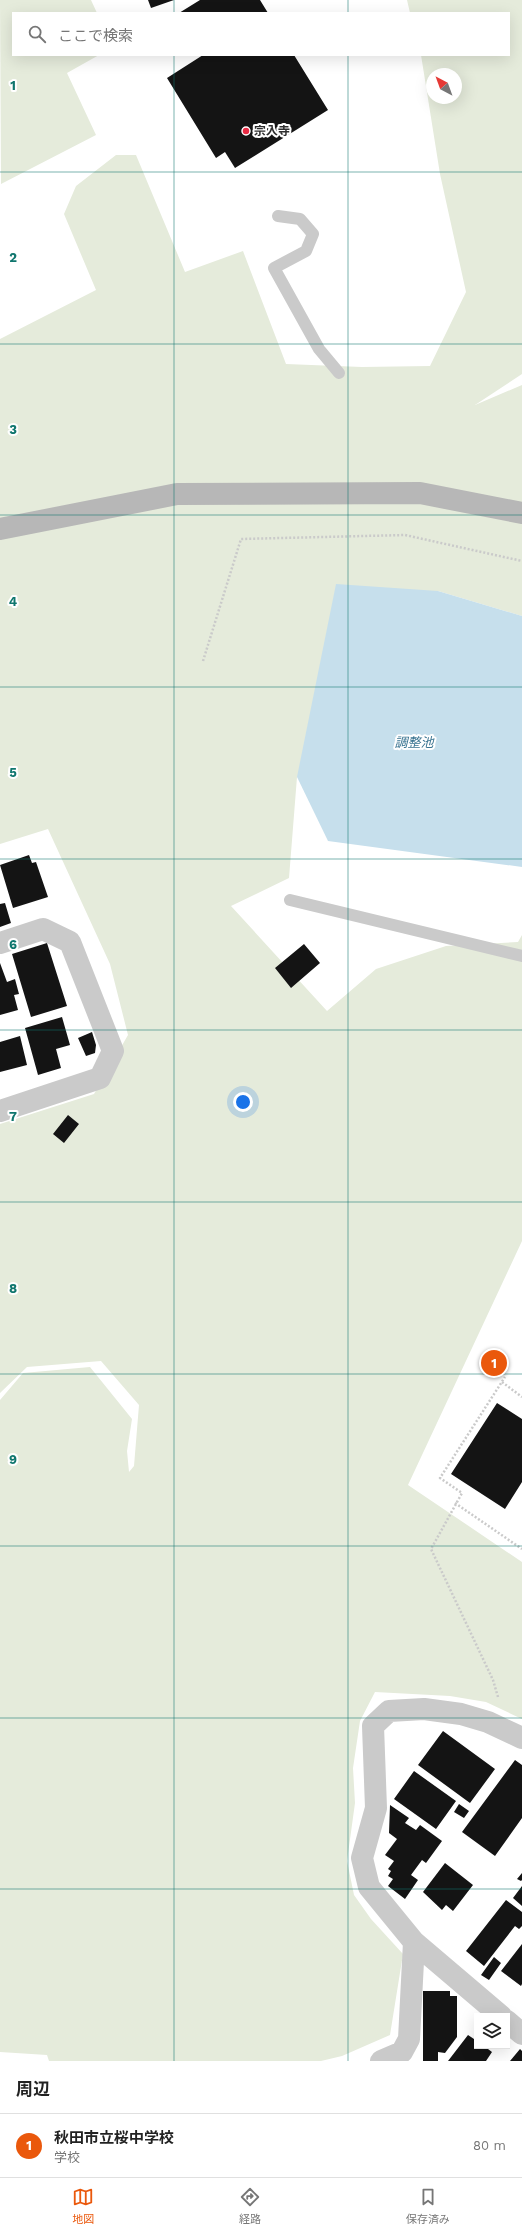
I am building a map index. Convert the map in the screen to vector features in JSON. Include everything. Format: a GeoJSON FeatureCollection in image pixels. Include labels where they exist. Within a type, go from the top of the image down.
{"type":"FeatureCollection","features":[{"type":"Feature","properties":{"kind":"street"},"geometry":{"type":"LineString","coordinates":[[0,529],[177,494],[420,493],[522,513]]}},
{"type":"Feature","properties":{"kind":"street"},"geometry":{"type":"LineString","coordinates":[[0,943],[43,929],[70,942],[113,1051],[100,1078],[0,1111]]}},
{"type":"Feature","properties":{"kind":"street"},"geometry":{"type":"LineString","coordinates":[[497,2013],[414,1942],[369,1887],[362,1858],[376,1808],[372,1726],[389,1711],[424,1709],[461,1714],[488,1722],[522,1738]]}},
{"type":"Feature","properties":{"kind":"street"},"geometry":{"type":"LineString","coordinates":[[381,2061],[402,2052],[409,2039],[414,1942]]}},
{"type":"Feature","properties":{"kind":"street"},"geometry":{"type":"LineString","coordinates":[[510,2024],[522,2034]]}},
{"type":"Feature","properties":{"kind":"lane"},"geometry":{"type":"LineString","coordinates":[[278,216],[300,219],[313,234],[306,251],[274,268],[319,349],[339,373]]}},
{"type":"Feature","properties":{"kind":"lane"},"geometry":{"type":"LineString","coordinates":[[290,900],[522,956]]}},
{"type":"Feature","properties":{"kind":"path"},"geometry":{"type":"LineString","coordinates":[[203,661],[241,539],[405,535],[522,561]]}},
{"type":"Feature","properties":{"kind":"path"},"geometry":{"type":"LineString","coordinates":[[493,1680],[431,1549],[462,1493],[440,1478],[505,1377]]}},
{"type":"Feature","properties":{"kind":"path"},"geometry":{"type":"LineString","coordinates":[[502,1382],[522,1397]]}},
{"type":"Feature","properties":{"kind":"path"},"geometry":{"type":"LineString","coordinates":[[456,1503],[522,1549]]}},
{"type":"Feature","properties":{"kind":"green space"},"geometry":{"type":"Polygon","coordinates":[[[0,0],[91,0],[97,12],[12,12],[12,56],[97,56],[67,73],[96,135],[1,184],[0,0]]]}},
{"type":"Feature","properties":{"kind":"green space"},"geometry":{"type":"Polygon","coordinates":[[[407,0],[522,0],[522,374],[475,405],[522,385],[522,616],[438,591],[297,777],[289,878],[231,906],[327,1011],[376,969],[446,946],[518,942],[522,935],[522,1241],[408,1485],[522,1562],[522,1719],[486,1702],[450,1696],[375,1692],[360,1721],[353,1768],[355,1803],[347,1861],[354,1895],[371,1919],[403,1954],[390,2035],[342,2056],[321,2061],[49,2061],[47,2055],[0,2052],[0,1400],[23,1373],[90,1367],[132,1419],[127,1451],[129,1472],[134,1466],[139,1405],[101,1361],[27,1367],[0,1393],[0,1124],[94,1094],[128,1035],[110,964],[48,829],[0,844],[0,339],[96,290],[64,214],[76,186],[116,155],[136,155],[185,272],[243,251],[286,364],[362,367],[430,366],[466,292],[440,174],[429,104],[462,104],[462,68],[426,68],[426,86],[421,56],[510,56],[510,12],[410,12],[407,0]]]}},
{"type":"Feature","properties":{"kind":"water","name":"調整池"},"geometry":{"type":"Polygon","coordinates":[[[336,584],[438,591],[522,616],[522,867],[328,841],[297,777],[336,584]]]}},
{"type":"Feature","properties":{"kind":"building"},"geometry":{"type":"Polygon","coordinates":[[[148,0],[174,0],[151,8],[148,0]]]}},
{"type":"Feature","properties":{"kind":"building"},"geometry":{"type":"Polygon","coordinates":[[[200,0],[260,0],[267,12],[181,12],[200,0]]]}},
{"type":"Feature","properties":{"kind":"building","name":"宗入寺"},"geometry":{"type":"Polygon","coordinates":[[[201,56],[295,56],[328,110],[235,168],[225,152],[216,158],[167,78],[201,56]]]}},
{"type":"Feature","properties":{"kind":"building"},"geometry":{"type":"Polygon","coordinates":[[[29,855],[32,863],[36,862],[48,897],[13,908],[0,865],[29,855]]]}},
{"type":"Feature","properties":{"kind":"building"},"geometry":{"type":"Polygon","coordinates":[[[5,903],[11,923],[0,927],[0,904],[5,903]]]}},
{"type":"Feature","properties":{"kind":"building"},"geometry":{"type":"Polygon","coordinates":[[[47,943],[67,1006],[31,1017],[12,954],[47,943]]]}},
{"type":"Feature","properties":{"kind":"building"},"geometry":{"type":"Polygon","coordinates":[[[304,944],[320,963],[291,988],[275,968],[304,944]]]}},
{"type":"Feature","properties":{"kind":"building"},"geometry":{"type":"Polygon","coordinates":[[[0,963],[7,982],[15,979],[19,994],[14,995],[18,1010],[0,1015],[0,963]]]}},
{"type":"Feature","properties":{"kind":"building"},"geometry":{"type":"Polygon","coordinates":[[[62,1017],[70,1045],[56,1049],[61,1068],[38,1075],[25,1028],[62,1017]]]}},
{"type":"Feature","properties":{"kind":"building"},"geometry":{"type":"Polygon","coordinates":[[[92,1032],[96,1045],[95,1053],[86,1056],[78,1038],[92,1032]]]}},
{"type":"Feature","properties":{"kind":"building"},"geometry":{"type":"Polygon","coordinates":[[[20,1036],[27,1065],[0,1072],[0,1042],[20,1036]]]}},
{"type":"Feature","properties":{"kind":"building"},"geometry":{"type":"Polygon","coordinates":[[[68,1115],[79,1124],[64,1143],[53,1134],[68,1115]]]}},
{"type":"Feature","properties":{"kind":"building"},"geometry":{"type":"Polygon","coordinates":[[[497,1403],[522,1419],[522,1482],[505,1509],[451,1474],[497,1403]]]}},
{"type":"Feature","properties":{"kind":"building"},"geometry":{"type":"Polygon","coordinates":[[[443,1731],[495,1769],[470,1803],[418,1765],[443,1731]]]}},
{"type":"Feature","properties":{"kind":"building"},"geometry":{"type":"Polygon","coordinates":[[[515,1760],[522,1765],[522,1818],[495,1856],[462,1832],[515,1760]]]}},
{"type":"Feature","properties":{"kind":"building"},"geometry":{"type":"Polygon","coordinates":[[[414,1771],[456,1801],[436,1829],[394,1799],[414,1771]]]}},
{"type":"Feature","properties":{"kind":"building"},"geometry":{"type":"Polygon","coordinates":[[[459,1804],[469,1811],[464,1818],[454,1812],[459,1804]]]}},
{"type":"Feature","properties":{"kind":"building"},"geometry":{"type":"Polygon","coordinates":[[[390,1805],[409,1818],[405,1823],[416,1830],[420,1825],[442,1841],[426,1863],[422,1860],[411,1875],[418,1880],[405,1899],[388,1886],[393,1879],[388,1876],[391,1871],[388,1869],[394,1861],[385,1855],[397,1839],[389,1833],[390,1805]]]}},
{"type":"Feature","properties":{"kind":"building"},"geometry":{"type":"Polygon","coordinates":[[[445,1863],[473,1885],[453,1911],[446,1905],[442,1910],[423,1892],[445,1863]]]}},
{"type":"Feature","properties":{"kind":"building"},"geometry":{"type":"Polygon","coordinates":[[[522,1873],[522,1880],[521,1881],[517,1879],[522,1873]]]}},
{"type":"Feature","properties":{"kind":"building"},"geometry":{"type":"Polygon","coordinates":[[[522,1886],[522,1906],[513,1898],[522,1886]]]}},
{"type":"Feature","properties":{"kind":"building"},"geometry":{"type":"Polygon","coordinates":[[[506,1900],[522,1912],[522,1926],[519,1929],[515,1926],[484,1966],[466,1951],[506,1900]]]}},
{"type":"Feature","properties":{"kind":"building"},"geometry":{"type":"Polygon","coordinates":[[[522,1944],[522,1984],[521,1986],[501,1971],[522,1944]]]}},
{"type":"Feature","properties":{"kind":"building"},"geometry":{"type":"Polygon","coordinates":[[[494,1957],[501,1963],[489,1980],[481,1975],[494,1957]]]}},
{"type":"Feature","properties":{"kind":"building"},"geometry":{"type":"Polygon","coordinates":[[[423,1991],[450,1991],[450,1996],[457,1996],[457,2037],[445,2053],[438,2052],[438,2061],[423,2061],[423,1991]]]}},
{"type":"Feature","properties":{"kind":"building"},"geometry":{"type":"Polygon","coordinates":[[[468,2035],[474,2039],[474,2049],[488,2049],[492,2052],[486,2061],[448,2061],[468,2035]]]}},
{"type":"Feature","properties":{"kind":"building"},"geometry":{"type":"Polygon","coordinates":[[[520,2049],[522,2051],[522,2061],[510,2061],[520,2049]]]}},
{"type":"Feature","properties":{"kind":"place","name":"宗入寺"},"geometry":{"type":"Point","coordinates":[246,131]}},
{"type":"Feature","properties":{"kind":"place","name":"秋田市立桜中学校"},"geometry":{"type":"Point","coordinates":[494,1363]}}]}
